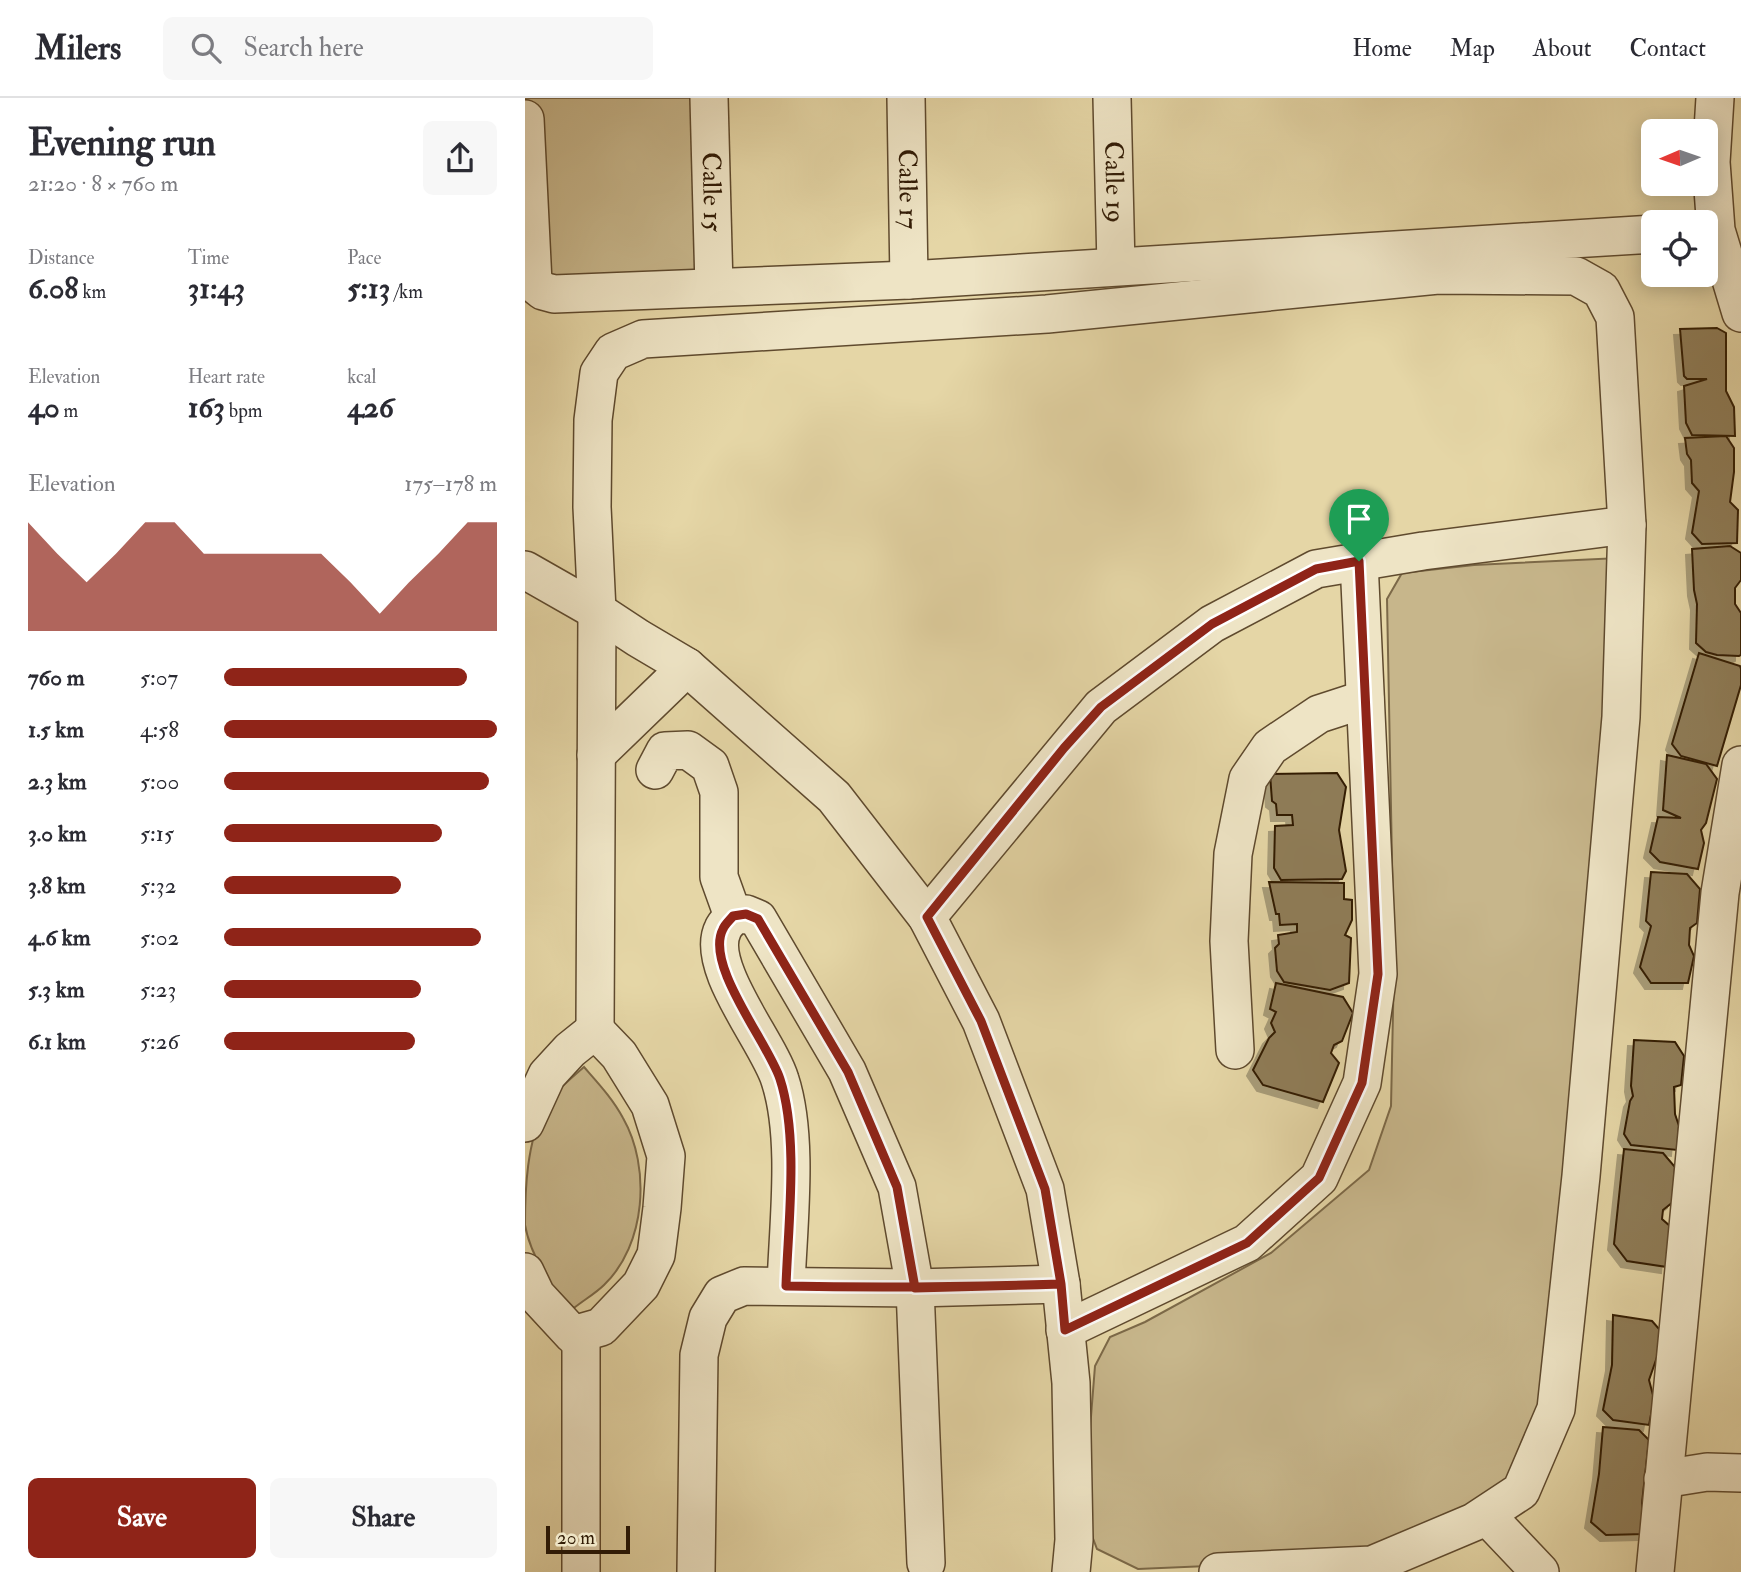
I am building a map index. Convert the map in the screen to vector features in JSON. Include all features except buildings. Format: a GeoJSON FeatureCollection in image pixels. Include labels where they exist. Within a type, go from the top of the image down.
{"type":"FeatureCollection","features":[{"type":"Feature","properties":{"kind":"street","name":"Calle 15"},"geometry":{"type":"LineString","coordinates":[[709,98],[714,287]]}},
{"type":"Feature","properties":{"kind":"street","name":"Calle 17"},"geometry":{"type":"LineString","coordinates":[[906,98],[909,279]]}},
{"type":"Feature","properties":{"kind":"street","name":"Calle 19"},"geometry":{"type":"LineString","coordinates":[[1112,98],[1116,266]]}},
{"type":"Feature","properties":{"kind":"street"},"geometry":{"type":"LineString","coordinates":[[1711,210],[1715,98]]}},
{"type":"Feature","properties":{"kind":"street"},"geometry":{"type":"LineString","coordinates":[[525,119],[533,284],[554,294],[909,279],[1641,235]]}},
{"type":"Feature","properties":{"kind":"street"},"geometry":{"type":"LineString","coordinates":[[1718,249],[1741,313]]}},
{"type":"Feature","properties":{"kind":"street"},"geometry":{"type":"LineString","coordinates":[[525,1272],[537,1295],[573,1335],[601,1327],[642,1285],[656,1255],[666,1156],[650,1105],[619,1055],[595,1030],[597,611],[592,494],[593,420],[599,373],[613,352],[643,339],[1047,314],[1438,275],[1576,276],[1601,290],[1615,317],[1627,525],[1621,718],[1581,1176],[1556,1409],[1521,1491],[1474,1522],[1371,1565],[1218,1572]]}},
{"type":"Feature","properties":{"kind":"street"},"geometry":{"type":"LineString","coordinates":[[927,917],[1064,748],[1101,707],[1212,624],[1316,569],[1627,525]]}},
{"type":"Feature","properties":{"kind":"street"},"geometry":{"type":"LineString","coordinates":[[1065,1330],[1247,1243],[1319,1178],[1362,1083],[1378,974],[1359,561]]}},
{"type":"Feature","properties":{"kind":"street"},"geometry":{"type":"LineString","coordinates":[[525,570],[687,667],[834,797],[927,917],[981,1021],[1045,1189],[1061,1284],[1071,1383],[1075,1539],[1071,1572]]}},
{"type":"Feature","properties":{"kind":"street"},"geometry":{"type":"LineString","coordinates":[[596,755],[687,667]]}},
{"type":"Feature","properties":{"kind":"street"},"geometry":{"type":"LineString","coordinates":[[1235,1050],[1229,941],[1233,854],[1248,779],[1271,747],[1319,714],[1365,699]]}},
{"type":"Feature","properties":{"kind":"street"},"geometry":{"type":"LineString","coordinates":[[655,770],[665,751],[688,750],[710,766],[719,792],[719,877],[733,916]]}},
{"type":"Feature","properties":{"kind":"street"},"geometry":{"type":"LineString","coordinates":[[1655,1572],[1720,893],[1741,765]]}},
{"type":"Feature","properties":{"kind":"street"},"geometry":{"type":"LineString","coordinates":[[786,1286],[791,1136],[780,1079],[727,977],[720,952],[722,930],[733,916],[746,914],[758,919],[848,1072],[897,1187],[915,1288],[926,1563]]}},
{"type":"Feature","properties":{"kind":"street"},"geometry":{"type":"LineString","coordinates":[[525,1123],[547,1075],[570,1050],[595,1030]]}},
{"type":"Feature","properties":{"kind":"street"},"geometry":{"type":"LineString","coordinates":[[696,1572],[699,1355],[708,1318],[722,1295],[744,1286],[915,1288],[1061,1284]]}},
{"type":"Feature","properties":{"kind":"street"},"geometry":{"type":"LineString","coordinates":[[581,1333],[581,1572]]}},
{"type":"Feature","properties":{"kind":"street"},"geometry":{"type":"LineString","coordinates":[[1663,1479],[1707,1472],[1741,1473]]}},
{"type":"Feature","properties":{"kind":"street"},"geometry":{"type":"LineString","coordinates":[[1486,1515],[1540,1572]]}},
{"type":"Feature","properties":{"kind":"shaded area"},"geometry":{"type":"Polygon","coordinates":[[[526,98],[709,98],[714,277],[583,293],[532,264],[526,98]]]}},
{"type":"Feature","properties":{"kind":"shaded area"},"geometry":{"type":"Polygon","coordinates":[[[1619,558],[1555,1370],[1518,1480],[1369,1559],[1138,1569],[1097,1549],[1086,1520],[1088,1454],[1095,1366],[1110,1337],[1145,1322],[1271,1253],[1369,1170],[1391,1106],[1394,965],[1387,599],[1402,573],[1474,565],[1619,558]]]}},
{"type":"Feature","properties":{"kind":"shaded area"},"geometry":{"type":"Polygon","coordinates":[[[584,1067],[615,1104],[632,1138],[638,1159],[640,1205],[629,1249],[618,1268],[601,1288],[574,1308],[548,1280],[534,1254],[525,1225],[526,1196],[528,1166],[538,1123],[557,1092],[584,1067]]]}},
{"type":"Feature","properties":{"kind":"route"},"geometry":{"type":"LineString","coordinates":[[1359,561],[1316,569],[1212,624],[1101,707],[1064,748],[927,917],[981,1021],[1045,1189],[1061,1284],[915,1288],[897,1187],[848,1072],[758,919],[746,914],[733,916],[722,930],[720,952],[727,977],[780,1079],[791,1136],[786,1286],[915,1288],[988,1286],[1061,1284],[1065,1330],[1247,1243],[1319,1178],[1362,1083],[1378,974],[1359,561]]}}]}
